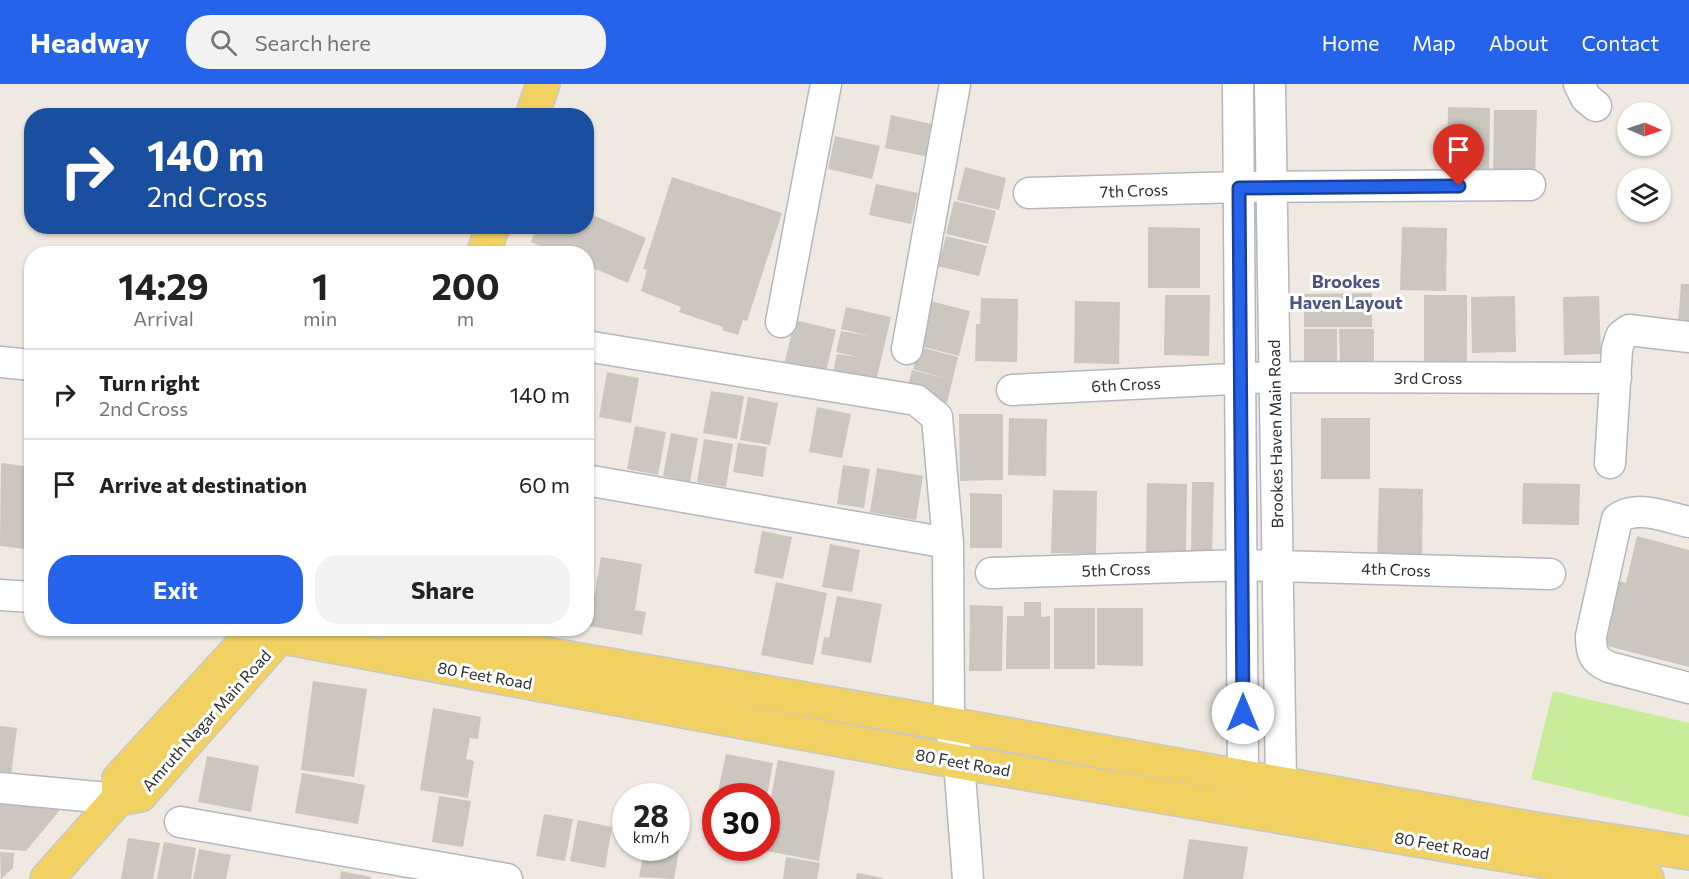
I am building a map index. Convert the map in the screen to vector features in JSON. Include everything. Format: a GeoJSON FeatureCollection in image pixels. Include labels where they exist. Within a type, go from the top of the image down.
{"type":"FeatureCollection","features":[{"type":"Feature","properties":{"kind":"main road"},"geometry":{"type":"LineString","coordinates":[[535,108],[543,84]]}},
{"type":"Feature","properties":{"kind":"main road","name":"Amruth Nagar Main Road"},"geometry":{"type":"LineString","coordinates":[[47,879],[118,799],[140,795],[259,636]]}},
{"type":"Feature","properties":{"kind":"main road","name":"80 Feet Road"},"geometry":{"type":"LineString","coordinates":[[290,636],[959,762],[1522,860],[1647,879]]}},
{"type":"Feature","properties":{"kind":"main road","name":"80 Feet Road"},"geometry":{"type":"LineString","coordinates":[[443,636],[950,723],[1529,828],[1689,853]]}},
{"type":"Feature","properties":{"kind":"main road"},"geometry":{"type":"LineString","coordinates":[[1522,860],[1529,828]]}},
{"type":"Feature","properties":{"kind":"street"},"geometry":{"type":"LineString","coordinates":[[781,322],[826,84]]}},
{"type":"Feature","properties":{"kind":"street"},"geometry":{"type":"LineString","coordinates":[[908,349],[955,84]]}},
{"type":"Feature","properties":{"kind":"street","name":"Brookes Haven Main Road"},"geometry":{"type":"LineString","coordinates":[[1238,84],[1243,776]]}},
{"type":"Feature","properties":{"kind":"street","name":"Brookes Haven Main Road"},"geometry":{"type":"LineString","coordinates":[[1270,84],[1281,783]]}},
{"type":"Feature","properties":{"kind":"street","name":"7th Cross"},"geometry":{"type":"LineString","coordinates":[[1029,193],[1530,185]]}},
{"type":"Feature","properties":{"kind":"street"},"geometry":{"type":"LineString","coordinates":[[1610,463],[1617,349],[1621,336],[1629,330],[1689,337]]}},
{"type":"Feature","properties":{"kind":"street"},"geometry":{"type":"LineString","coordinates":[[594,347],[916,400],[937,417],[948,543],[950,723],[959,762],[968,879]]}},
{"type":"Feature","properties":{"kind":"street"},"geometry":{"type":"LineString","coordinates":[[0,362],[24,364]]}},
{"type":"Feature","properties":{"kind":"street","name":"3rd Cross"},"geometry":{"type":"LineString","coordinates":[[1240,378],[1616,378]]}},
{"type":"Feature","properties":{"kind":"street","name":"6th Cross"},"geometry":{"type":"LineString","coordinates":[[1012,390],[1240,378]]}},
{"type":"Feature","properties":{"kind":"street"},"geometry":{"type":"LineString","coordinates":[[594,481],[948,543]]}},
{"type":"Feature","properties":{"kind":"street"},"geometry":{"type":"LineString","coordinates":[[1689,522],[1636,511],[1625,513],[1617,519],[1591,644],[1591,652],[1598,662],[1609,667],[1689,688]]}},
{"type":"Feature","properties":{"kind":"street","name":"4th Cross"},"geometry":{"type":"LineString","coordinates":[[1242,564],[1550,574]]}},
{"type":"Feature","properties":{"kind":"street","name":"5th Cross"},"geometry":{"type":"LineString","coordinates":[[991,573],[1242,564]]}},
{"type":"Feature","properties":{"kind":"street"},"geometry":{"type":"LineString","coordinates":[[0,595],[24,596]]}},
{"type":"Feature","properties":{"kind":"street"},"geometry":{"type":"LineString","coordinates":[[0,788],[118,799]]}},
{"type":"Feature","properties":{"kind":"street"},"geometry":{"type":"LineString","coordinates":[[180,822],[507,879]]}},
{"type":"Feature","properties":{"kind":"green space"},"geometry":{"type":"Polygon","coordinates":[[[1553,691],[1689,723],[1689,817],[1531,779],[1553,691]]]}},
{"type":"Feature","properties":{"kind":"building"},"geometry":{"type":"Polygon","coordinates":[[[1448,107],[1490,108],[1489,179],[1447,178],[1448,107]]]}},
{"type":"Feature","properties":{"kind":"building"},"geometry":{"type":"Polygon","coordinates":[[[1494,110],[1537,110],[1535,176],[1493,175],[1494,110]]]}},
{"type":"Feature","properties":{"kind":"building"},"geometry":{"type":"Polygon","coordinates":[[[891,115],[936,125],[929,157],[885,148],[891,115]]]}},
{"type":"Feature","properties":{"kind":"building"},"geometry":{"type":"Polygon","coordinates":[[[835,136],[880,146],[872,179],[828,169],[835,136]]]}},
{"type":"Feature","properties":{"kind":"building"},"geometry":{"type":"Polygon","coordinates":[[[965,167],[1006,178],[999,210],[957,200],[965,167]]]}},
{"type":"Feature","properties":{"kind":"building"},"geometry":{"type":"Polygon","coordinates":[[[672,177],[782,213],[747,321],[743,320],[738,335],[722,330],[723,327],[679,312],[681,307],[641,291],[647,270],[643,269],[672,177]]]}},
{"type":"Feature","properties":{"kind":"building"},"geometry":{"type":"Polygon","coordinates":[[[876,184],[918,193],[911,224],[869,215],[876,184]]]}},
{"type":"Feature","properties":{"kind":"building"},"geometry":{"type":"Polygon","coordinates":[[[954,201],[996,211],[988,244],[946,234],[954,201]]]}},
{"type":"Feature","properties":{"kind":"building"},"geometry":{"type":"Polygon","coordinates":[[[594,215],[646,238],[628,283],[594,268],[594,246],[540,246],[531,242],[534,234],[594,234],[594,215]]]}},
{"type":"Feature","properties":{"kind":"building"},"geometry":{"type":"Polygon","coordinates":[[[1148,227],[1200,228],[1200,288],[1148,288],[1148,227]]]}},
{"type":"Feature","properties":{"kind":"building"},"geometry":{"type":"Polygon","coordinates":[[[1402,227],[1447,228],[1446,291],[1400,290],[1402,227]]]}},
{"type":"Feature","properties":{"kind":"building"},"geometry":{"type":"Polygon","coordinates":[[[946,236],[987,246],[979,276],[938,266],[946,236]]]}},
{"type":"Feature","properties":{"kind":"building"},"geometry":{"type":"Polygon","coordinates":[[[1681,284],[1689,284],[1689,324],[1678,323],[1681,284]]]}},
{"type":"Feature","properties":{"kind":"building"},"geometry":{"type":"Polygon","coordinates":[[[1372,293],[1372,327],[1304,327],[1304,294],[1372,293]]]}},
{"type":"Feature","properties":{"kind":"building"},"geometry":{"type":"Polygon","coordinates":[[[1165,295],[1210,295],[1209,356],[1164,355],[1165,295]]]}},
{"type":"Feature","properties":{"kind":"building"},"geometry":{"type":"Polygon","coordinates":[[[1424,295],[1467,295],[1467,363],[1424,364],[1424,295]]]}},
{"type":"Feature","properties":{"kind":"building"},"geometry":{"type":"Polygon","coordinates":[[[1515,296],[1516,352],[1472,353],[1471,297],[1515,296]]]}},
{"type":"Feature","properties":{"kind":"building"},"geometry":{"type":"Polygon","coordinates":[[[1599,296],[1601,354],[1564,355],[1563,297],[1599,296]]]}},
{"type":"Feature","properties":{"kind":"building"},"geometry":{"type":"Polygon","coordinates":[[[981,298],[1018,299],[1017,362],[975,361],[976,324],[980,324],[981,298]]]}},
{"type":"Feature","properties":{"kind":"building"},"geometry":{"type":"Polygon","coordinates":[[[930,301],[970,311],[959,356],[920,346],[930,301]]]}},
{"type":"Feature","properties":{"kind":"building"},"geometry":{"type":"Polygon","coordinates":[[[1075,301],[1120,302],[1119,364],[1074,363],[1075,301]]]}},
{"type":"Feature","properties":{"kind":"building"},"geometry":{"type":"Polygon","coordinates":[[[846,307],[891,317],[875,385],[832,376],[837,354],[858,357],[836,352],[841,331],[870,336],[841,329],[846,307]]]}},
{"type":"Feature","properties":{"kind":"building"},"geometry":{"type":"Polygon","coordinates":[[[795,320],[836,330],[825,375],[784,365],[795,320]]]}},
{"type":"Feature","properties":{"kind":"building"},"geometry":{"type":"Polygon","coordinates":[[[1304,329],[1337,329],[1337,364],[1304,364],[1304,329]]]}},
{"type":"Feature","properties":{"kind":"building"},"geometry":{"type":"Polygon","coordinates":[[[1339,329],[1374,329],[1374,367],[1340,367],[1339,329]]]}},
{"type":"Feature","properties":{"kind":"building"},"geometry":{"type":"Polygon","coordinates":[[[919,347],[958,357],[947,403],[906,393],[912,370],[947,379],[913,369],[919,347]]]}},
{"type":"Feature","properties":{"kind":"building"},"geometry":{"type":"Polygon","coordinates":[[[607,372],[639,378],[631,423],[599,417],[607,372]]]}},
{"type":"Feature","properties":{"kind":"building"},"geometry":{"type":"Polygon","coordinates":[[[711,391],[744,396],[737,439],[703,433],[711,391]]]}},
{"type":"Feature","properties":{"kind":"building"},"geometry":{"type":"Polygon","coordinates":[[[748,397],[778,403],[770,445],[740,440],[748,397]]]}},
{"type":"Feature","properties":{"kind":"building"},"geometry":{"type":"Polygon","coordinates":[[[817,407],[851,414],[842,458],[809,452],[817,407]]]}},
{"type":"Feature","properties":{"kind":"building"},"geometry":{"type":"Polygon","coordinates":[[[959,414],[1003,414],[1003,480],[960,481],[959,414]]]}},
{"type":"Feature","properties":{"kind":"building"},"geometry":{"type":"Polygon","coordinates":[[[1009,418],[1047,419],[1046,476],[1008,475],[1009,418]]]}},
{"type":"Feature","properties":{"kind":"building"},"geometry":{"type":"Polygon","coordinates":[[[1321,418],[1370,418],[1370,479],[1321,479],[1321,418]]]}},
{"type":"Feature","properties":{"kind":"building"},"geometry":{"type":"Polygon","coordinates":[[[635,426],[666,432],[658,475],[627,469],[635,426]]]}},
{"type":"Feature","properties":{"kind":"building"},"geometry":{"type":"Polygon","coordinates":[[[671,433],[698,438],[690,482],[663,476],[671,433]]]}},
{"type":"Feature","properties":{"kind":"building"},"geometry":{"type":"Polygon","coordinates":[[[704,439],[733,444],[726,487],[697,482],[704,439]]]}},
{"type":"Feature","properties":{"kind":"building"},"geometry":{"type":"Polygon","coordinates":[[[738,443],[767,447],[763,477],[733,472],[738,443]]]}},
{"type":"Feature","properties":{"kind":"building"},"geometry":{"type":"Polygon","coordinates":[[[1,463],[24,466],[24,549],[0,546],[1,463]]]}},
{"type":"Feature","properties":{"kind":"building"},"geometry":{"type":"Polygon","coordinates":[[[843,465],[870,469],[864,508],[837,504],[843,465]]]}},
{"type":"Feature","properties":{"kind":"building"},"geometry":{"type":"Polygon","coordinates":[[[877,468],[923,476],[916,520],[870,512],[877,468]]]}},
{"type":"Feature","properties":{"kind":"building"},"geometry":{"type":"Polygon","coordinates":[[[1192,482],[1214,482],[1212,553],[1191,553],[1192,482]]]}},
{"type":"Feature","properties":{"kind":"building"},"geometry":{"type":"Polygon","coordinates":[[[1147,483],[1187,484],[1186,553],[1146,552],[1147,483]]]}},
{"type":"Feature","properties":{"kind":"building"},"geometry":{"type":"Polygon","coordinates":[[[1523,483],[1580,484],[1579,525],[1522,524],[1523,483]]]}},
{"type":"Feature","properties":{"kind":"building"},"geometry":{"type":"Polygon","coordinates":[[[1379,488],[1423,489],[1422,558],[1377,557],[1379,488]]]}},
{"type":"Feature","properties":{"kind":"building"},"geometry":{"type":"Polygon","coordinates":[[[1053,490],[1097,491],[1096,554],[1051,553],[1053,490]]]}},
{"type":"Feature","properties":{"kind":"building"},"geometry":{"type":"Polygon","coordinates":[[[970,493],[1002,494],[1002,548],[970,548],[970,493]]]}},
{"type":"Feature","properties":{"kind":"building"},"geometry":{"type":"Polygon","coordinates":[[[762,531],[792,537],[783,579],[754,573],[762,531]]]}},
{"type":"Feature","properties":{"kind":"building"},"geometry":{"type":"Polygon","coordinates":[[[1637,536],[1689,550],[1689,667],[1604,645],[1616,599],[1607,597],[1612,579],[1626,583],[1637,536]]]}},
{"type":"Feature","properties":{"kind":"building"},"geometry":{"type":"Polygon","coordinates":[[[830,544],[860,550],[852,592],[822,587],[830,544]]]}},
{"type":"Feature","properties":{"kind":"building"},"geometry":{"type":"Polygon","coordinates":[[[601,557],[642,564],[635,610],[646,612],[642,635],[594,627],[594,597],[601,557]]]}},
{"type":"Feature","properties":{"kind":"building"},"geometry":{"type":"Polygon","coordinates":[[[776,582],[827,593],[813,665],[761,655],[776,582]]]}},
{"type":"Feature","properties":{"kind":"building"},"geometry":{"type":"Polygon","coordinates":[[[837,596],[882,604],[871,663],[821,654],[824,637],[829,638],[837,596]]]}},
{"type":"Feature","properties":{"kind":"building"},"geometry":{"type":"Polygon","coordinates":[[[1024,602],[1041,602],[1041,617],[1050,616],[1050,669],[1006,669],[1007,616],[1024,616],[1024,602]]]}},
{"type":"Feature","properties":{"kind":"building"},"geometry":{"type":"Polygon","coordinates":[[[970,605],[1003,606],[1002,671],[969,671],[970,605]]]}},
{"type":"Feature","properties":{"kind":"building"},"geometry":{"type":"Polygon","coordinates":[[[1054,608],[1095,608],[1095,669],[1054,669],[1054,608]]]}},
{"type":"Feature","properties":{"kind":"building"},"geometry":{"type":"Polygon","coordinates":[[[1097,608],[1143,608],[1143,666],[1097,665],[1097,608]]]}},
{"type":"Feature","properties":{"kind":"building"},"geometry":{"type":"Polygon","coordinates":[[[313,681],[367,689],[354,777],[301,770],[313,681]]]}},
{"type":"Feature","properties":{"kind":"building"},"geometry":{"type":"Polygon","coordinates":[[[433,708],[481,717],[478,739],[470,738],[466,759],[474,761],[468,798],[420,790],[433,708]]]}},
{"type":"Feature","properties":{"kind":"building"},"geometry":{"type":"Polygon","coordinates":[[[0,726],[17,728],[11,775],[0,773],[0,726]]]}},
{"type":"Feature","properties":{"kind":"building"},"geometry":{"type":"Polygon","coordinates":[[[726,754],[773,763],[769,783],[720,783],[726,754]]]}},
{"type":"Feature","properties":{"kind":"building"},"geometry":{"type":"Polygon","coordinates":[[[207,756],[259,766],[251,812],[198,802],[207,756]]]}},
{"type":"Feature","properties":{"kind":"building"},"geometry":{"type":"Polygon","coordinates":[[[778,760],[835,771],[819,861],[780,853],[780,783],[774,783],[778,760]]]}},
{"type":"Feature","properties":{"kind":"building"},"geometry":{"type":"Polygon","coordinates":[[[302,773],[365,785],[358,824],[295,813],[302,773]]]}},
{"type":"Feature","properties":{"kind":"building"},"geometry":{"type":"Polygon","coordinates":[[[439,796],[471,801],[463,847],[432,842],[439,796]]]}},
{"type":"Feature","properties":{"kind":"building"},"geometry":{"type":"Polygon","coordinates":[[[0,801],[64,805],[26,851],[0,849],[0,801]]]}},
{"type":"Feature","properties":{"kind":"building"},"geometry":{"type":"Polygon","coordinates":[[[544,814],[573,819],[565,861],[536,856],[544,814]]]}},
{"type":"Feature","properties":{"kind":"building"},"geometry":{"type":"Polygon","coordinates":[[[578,820],[612,827],[605,868],[570,861],[578,820]]]}},
{"type":"Feature","properties":{"kind":"building"},"geometry":{"type":"Polygon","coordinates":[[[128,838],[160,843],[153,879],[121,879],[128,838]]]}},
{"type":"Feature","properties":{"kind":"building"},"geometry":{"type":"Polygon","coordinates":[[[1189,839],[1248,847],[1243,879],[1183,879],[1189,839]]]}},
{"type":"Feature","properties":{"kind":"building"},"geometry":{"type":"Polygon","coordinates":[[[164,842],[196,848],[191,879],[157,879],[164,842]]]}},
{"type":"Feature","properties":{"kind":"building"},"geometry":{"type":"Polygon","coordinates":[[[199,849],[231,855],[226,879],[193,879],[199,849]]]}},
{"type":"Feature","properties":{"kind":"building"},"geometry":{"type":"Polygon","coordinates":[[[0,852],[14,853],[13,868],[1,879],[0,852]]]}},
{"type":"Feature","properties":{"kind":"building"},"geometry":{"type":"Polygon","coordinates":[[[786,857],[820,863],[817,879],[783,879],[786,857]]]}},
{"type":"Feature","properties":{"kind":"building"},"geometry":{"type":"Polygon","coordinates":[[[642,861],[677,861],[674,879],[639,877],[642,861]]]}},
{"type":"Feature","properties":{"kind":"building"},"geometry":{"type":"Polygon","coordinates":[[[341,871],[371,877],[370,879],[340,879],[341,871]]]}},
{"type":"Feature","properties":{"kind":"building"},"geometry":{"type":"Polygon","coordinates":[[[857,873],[883,878],[883,879],[856,879],[857,873]]]}},
{"type":"Feature","properties":{"kind":"district","name":"Brookes Haven Layout"},"geometry":{"type":"Point","coordinates":[1346,291]}},
{"type":"Feature","properties":{"kind":"route"},"geometry":{"type":"LineString","coordinates":[[1243,713],[1239,188],[1459,186]]}}]}
